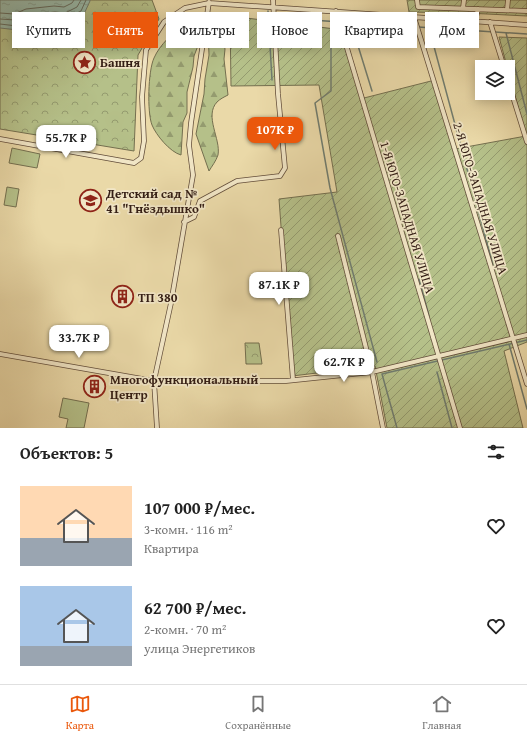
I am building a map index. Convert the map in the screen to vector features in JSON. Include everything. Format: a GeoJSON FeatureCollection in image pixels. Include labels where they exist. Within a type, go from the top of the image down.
{"type":"FeatureCollection","features":[{"type":"Feature","properties":{"kind":"street"},"geometry":{"type":"LineString","coordinates":[[184,222],[194,217],[200,201],[237,181],[280,176],[285,168],[278,94],[273,0]]}},
{"type":"Feature","properties":{"kind":"street"},"geometry":{"type":"LineString","coordinates":[[417,0],[418,7],[527,11]]}},
{"type":"Feature","properties":{"kind":"street"},"geometry":{"type":"LineString","coordinates":[[463,8],[464,0]]}},
{"type":"Feature","properties":{"kind":"street"},"geometry":{"type":"LineString","coordinates":[[507,10],[508,0]]}},
{"type":"Feature","properties":{"kind":"street"},"geometry":{"type":"LineString","coordinates":[[156,428],[154,381],[171,303],[193,175],[189,145],[191,122],[209,1]]}},
{"type":"Feature","properties":{"kind":"street"},"geometry":{"type":"LineString","coordinates":[[0,139],[136,162],[141,158],[144,141],[142,97],[146,50],[164,22],[185,8],[209,1],[349,12]]}},
{"type":"Feature","properties":{"kind":"street","name":"1-Я ЮГО-ЗАПАДНАЯ УЛИЦА"},"geometry":{"type":"LineString","coordinates":[[336,11],[460,428]]}},
{"type":"Feature","properties":{"kind":"street"},"geometry":{"type":"LineString","coordinates":[[479,21],[527,25]]}},
{"type":"Feature","properties":{"kind":"street"},"geometry":{"type":"LineString","coordinates":[[490,22],[502,60]]}},
{"type":"Feature","properties":{"kind":"street","name":"2-Я ЮГО-ЗАПАДНАЯ УЛИЦА"},"geometry":{"type":"LineString","coordinates":[[417,27],[527,384]]}},
{"type":"Feature","properties":{"kind":"street"},"geometry":{"type":"LineString","coordinates":[[514,100],[527,142]]}},
{"type":"Feature","properties":{"kind":"street"},"geometry":{"type":"LineString","coordinates":[[281,230],[292,380]]}},
{"type":"Feature","properties":{"kind":"street"},"geometry":{"type":"LineString","coordinates":[[338,236],[372,372],[383,428]]}},
{"type":"Feature","properties":{"kind":"street"},"geometry":{"type":"LineString","coordinates":[[0,354],[154,381],[292,380],[372,372],[527,336]]}},
{"type":"Feature","properties":{"kind":"green space"},"geometry":{"type":"Polygon","coordinates":[[[0,0],[152,0],[156,12],[93,12],[93,48],[142,48],[138,55],[134,151],[0,129],[0,0]]]}},
{"type":"Feature","properties":{"kind":"green space"},"geometry":{"type":"Polygon","coordinates":[[[407,0],[527,0],[527,16],[479,14],[479,12],[409,12],[407,0]]]}},
{"type":"Feature","properties":{"kind":"green space"},"geometry":{"type":"Polygon","coordinates":[[[249,18],[257,19],[257,48],[322,48],[322,27],[330,28],[330,48],[349,48],[364,98],[435,80],[455,149],[526,136],[515,96],[515,60],[505,60],[499,37],[527,38],[527,342],[504,351],[523,428],[387,428],[375,366],[292,376],[279,199],[337,192],[319,85],[231,86],[230,48],[249,48],[249,18]]]}},
{"type":"Feature","properties":{"kind":"green space"},"geometry":{"type":"Polygon","coordinates":[[[166,41],[166,48],[197,48],[194,56],[187,92],[187,113],[183,122],[181,155],[164,143],[152,125],[150,119],[150,72],[154,58],[166,41]]]}},
{"type":"Feature","properties":{"kind":"green space"},"geometry":{"type":"Polygon","coordinates":[[[209,48],[225,48],[224,59],[228,95],[218,101],[213,108],[212,121],[217,142],[218,155],[209,171],[196,134],[204,94],[209,48]]]}},
{"type":"Feature","properties":{"kind":"green space"},"geometry":{"type":"Polygon","coordinates":[[[12,148],[40,154],[37,168],[9,163],[12,148]]]}},
{"type":"Feature","properties":{"kind":"green space"},"geometry":{"type":"Polygon","coordinates":[[[7,187],[19,189],[16,207],[4,205],[7,187]]]}},
{"type":"Feature","properties":{"kind":"green space"},"geometry":{"type":"Polygon","coordinates":[[[245,343],[259,343],[262,364],[246,364],[245,343]]]}},
{"type":"Feature","properties":{"kind":"green space"},"geometry":{"type":"Polygon","coordinates":[[[63,398],[89,403],[84,428],[66,428],[68,419],[59,417],[63,398]]]}},
{"type":"Feature","properties":{"kind":"water"},"geometry":{"type":"Polygon","coordinates":[[[0,0],[90,0],[85,12],[12,12],[12,29],[0,28],[0,0]]]}},
{"type":"Feature","properties":{"kind":"waterway"},"geometry":{"type":"LineString","coordinates":[[268,11],[272,80]]}},
{"type":"Feature","properties":{"kind":"waterway"},"geometry":{"type":"LineString","coordinates":[[322,21],[527,34]]}},
{"type":"Feature","properties":{"kind":"waterway"},"geometry":{"type":"LineString","coordinates":[[506,33],[527,114]]}},
{"type":"Feature","properties":{"kind":"waterway"},"geometry":{"type":"LineString","coordinates":[[331,48],[331,91],[315,103],[330,188],[377,362]]}},
{"type":"Feature","properties":{"kind":"waterway"},"geometry":{"type":"LineString","coordinates":[[359,48],[372,91]]}},
{"type":"Feature","properties":{"kind":"waterway"},"geometry":{"type":"LineString","coordinates":[[434,48],[494,269]]}},
{"type":"Feature","properties":{"kind":"waterway"},"geometry":{"type":"LineString","coordinates":[[419,279],[429,316]]}},
{"type":"Feature","properties":{"kind":"waterway"},"geometry":{"type":"LineString","coordinates":[[397,428],[382,374],[527,340]]}},
{"type":"Feature","properties":{"kind":"waterway"},"geometry":{"type":"LineString","coordinates":[[509,344],[527,409]]}},
{"type":"Feature","properties":{"kind":"waterway"},"geometry":{"type":"LineString","coordinates":[[437,372],[452,428]]}},
{"type":"Feature","properties":{"kind":"place","name":"Башня"},"geometry":{"type":"Point","coordinates":[84,62]}},
{"type":"Feature","properties":{"kind":"place","name":"Детский сад № 41 \"Гнёздышко\""},"geometry":{"type":"Point","coordinates":[91,200]}},
{"type":"Feature","properties":{"kind":"place","name":"ТП 380"},"geometry":{"type":"Point","coordinates":[122,297]}},
{"type":"Feature","properties":{"kind":"place","name":"Многофункциональный Центр"},"geometry":{"type":"Point","coordinates":[94,386]}}]}
